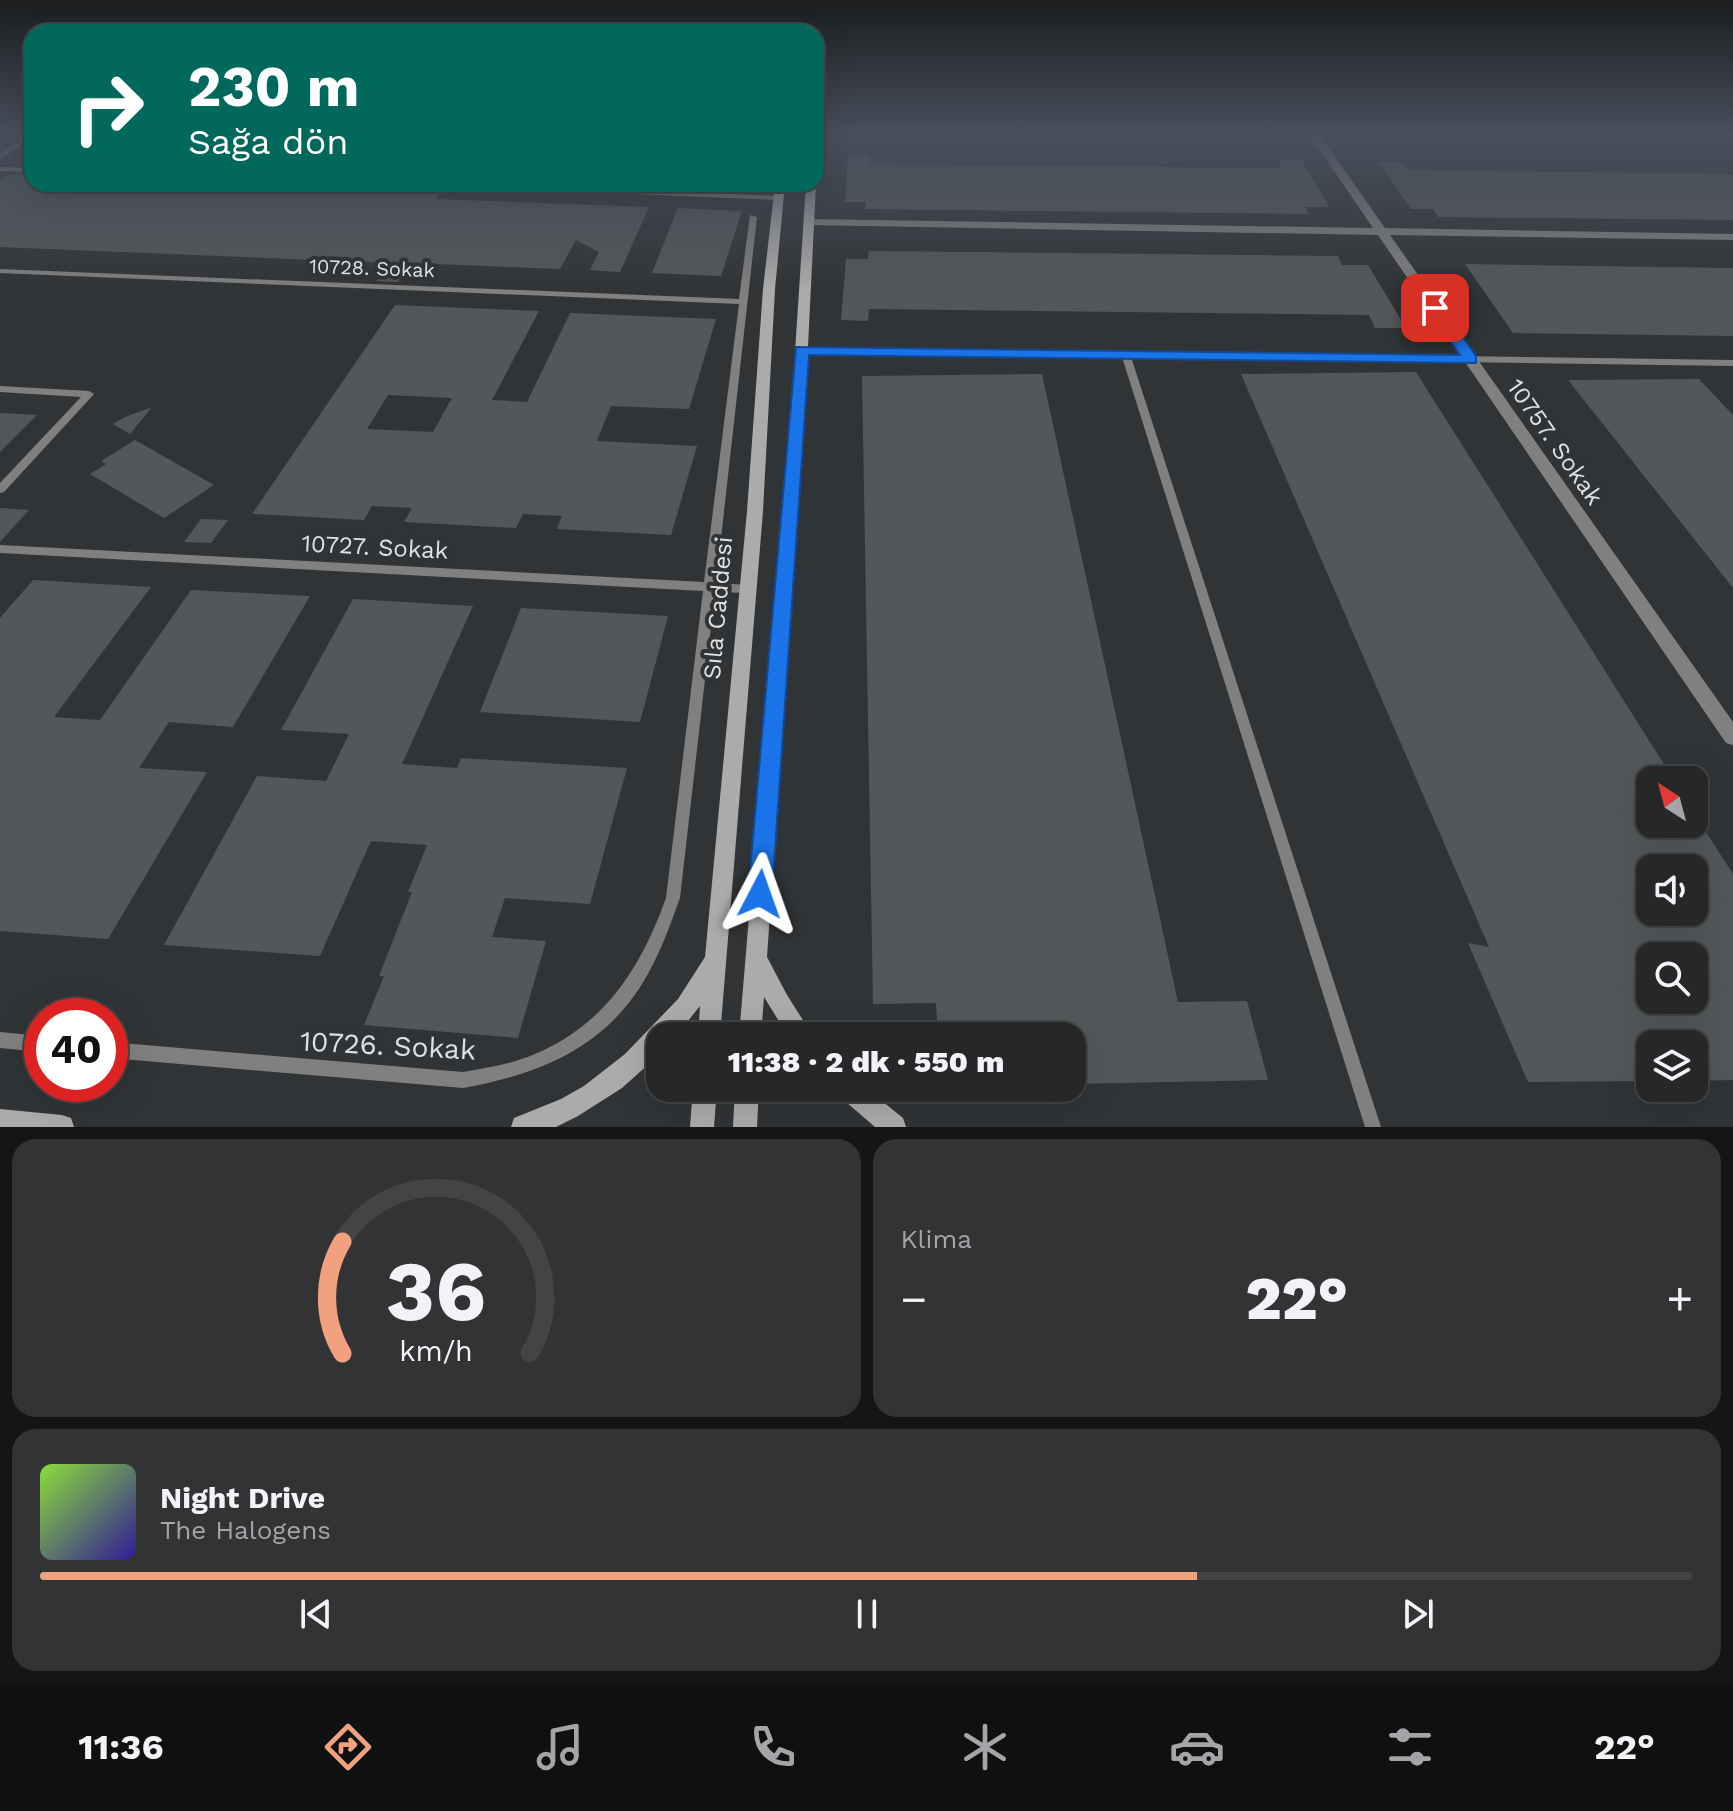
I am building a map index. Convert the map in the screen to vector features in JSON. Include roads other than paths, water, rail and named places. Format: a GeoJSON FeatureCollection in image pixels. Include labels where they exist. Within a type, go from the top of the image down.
{"type":"FeatureCollection","features":[{"type":"Feature","properties":{"kind":"street","name":"10757. Sokak"},"geometry":{"type":"LineString","coordinates":[[1351,187],[1733,737]]}},
{"type":"Feature","properties":{"kind":"street","name":"Sıla Caddesi"},"geometry":{"type":"LineString","coordinates":[[710,1022],[779,192]]}},
{"type":"Feature","properties":{"kind":"street"},"geometry":{"type":"LineString","coordinates":[[751,1022],[802,350],[810,192]]}},
{"type":"Feature","properties":{"kind":"street"},"geometry":{"type":"LineString","coordinates":[[808,222],[1733,237]]}},
{"type":"Feature","properties":{"kind":"street"},"geometry":{"type":"LineString","coordinates":[[755,956],[792,1022]]}},
{"type":"Feature","properties":{"kind":"street"},"geometry":{"type":"LineString","coordinates":[[523,1127],[563,1111],[599,1090],[630,1065],[688,1006],[715,960]]}},
{"type":"Feature","properties":{"kind":"street"},"geometry":{"type":"LineString","coordinates":[[702,1127],[704,1102]]}},
{"type":"Feature","properties":{"kind":"street"},"geometry":{"type":"LineString","coordinates":[[745,1127],[746,1102]]}},
{"type":"Feature","properties":{"kind":"street"},"geometry":{"type":"LineString","coordinates":[[864,1102],[894,1127]]}},
{"type":"Feature","properties":{"kind":"street"},"geometry":{"type":"LineString","coordinates":[[0,1121],[62,1127]]}},
{"type":"Feature","properties":{"kind":"lane"},"geometry":{"type":"LineString","coordinates":[[651,192],[744,196],[772,192]]}},
{"type":"Feature","properties":{"kind":"lane"},"geometry":{"type":"LineString","coordinates":[[744,196],[745,192]]}},
{"type":"Feature","properties":{"kind":"lane","name":"10726. Sokak"},"geometry":{"type":"LineString","coordinates":[[128,1052],[463,1080],[496,1076],[564,1049],[598,1026],[625,997],[646,967],[664,929],[673,898],[753,217]]}},
{"type":"Feature","properties":{"kind":"lane","name":"10728. Sokak"},"geometry":{"type":"LineString","coordinates":[[0,271],[743,302]]}},
{"type":"Feature","properties":{"kind":"lane"},"geometry":{"type":"LineString","coordinates":[[802,350],[1732,364]]}},
{"type":"Feature","properties":{"kind":"lane"},"geometry":{"type":"LineString","coordinates":[[1126,355],[1373,1127]]}},
{"type":"Feature","properties":{"kind":"lane"},"geometry":{"type":"LineString","coordinates":[[0,389],[89,394],[0,489]]}},
{"type":"Feature","properties":{"kind":"lane","name":"10727. Sokak"},"geometry":{"type":"LineString","coordinates":[[0,549],[748,589]]}},
{"type":"Feature","properties":{"kind":"lane"},"geometry":{"type":"LineString","coordinates":[[0,1040],[24,1042]]}}]}
